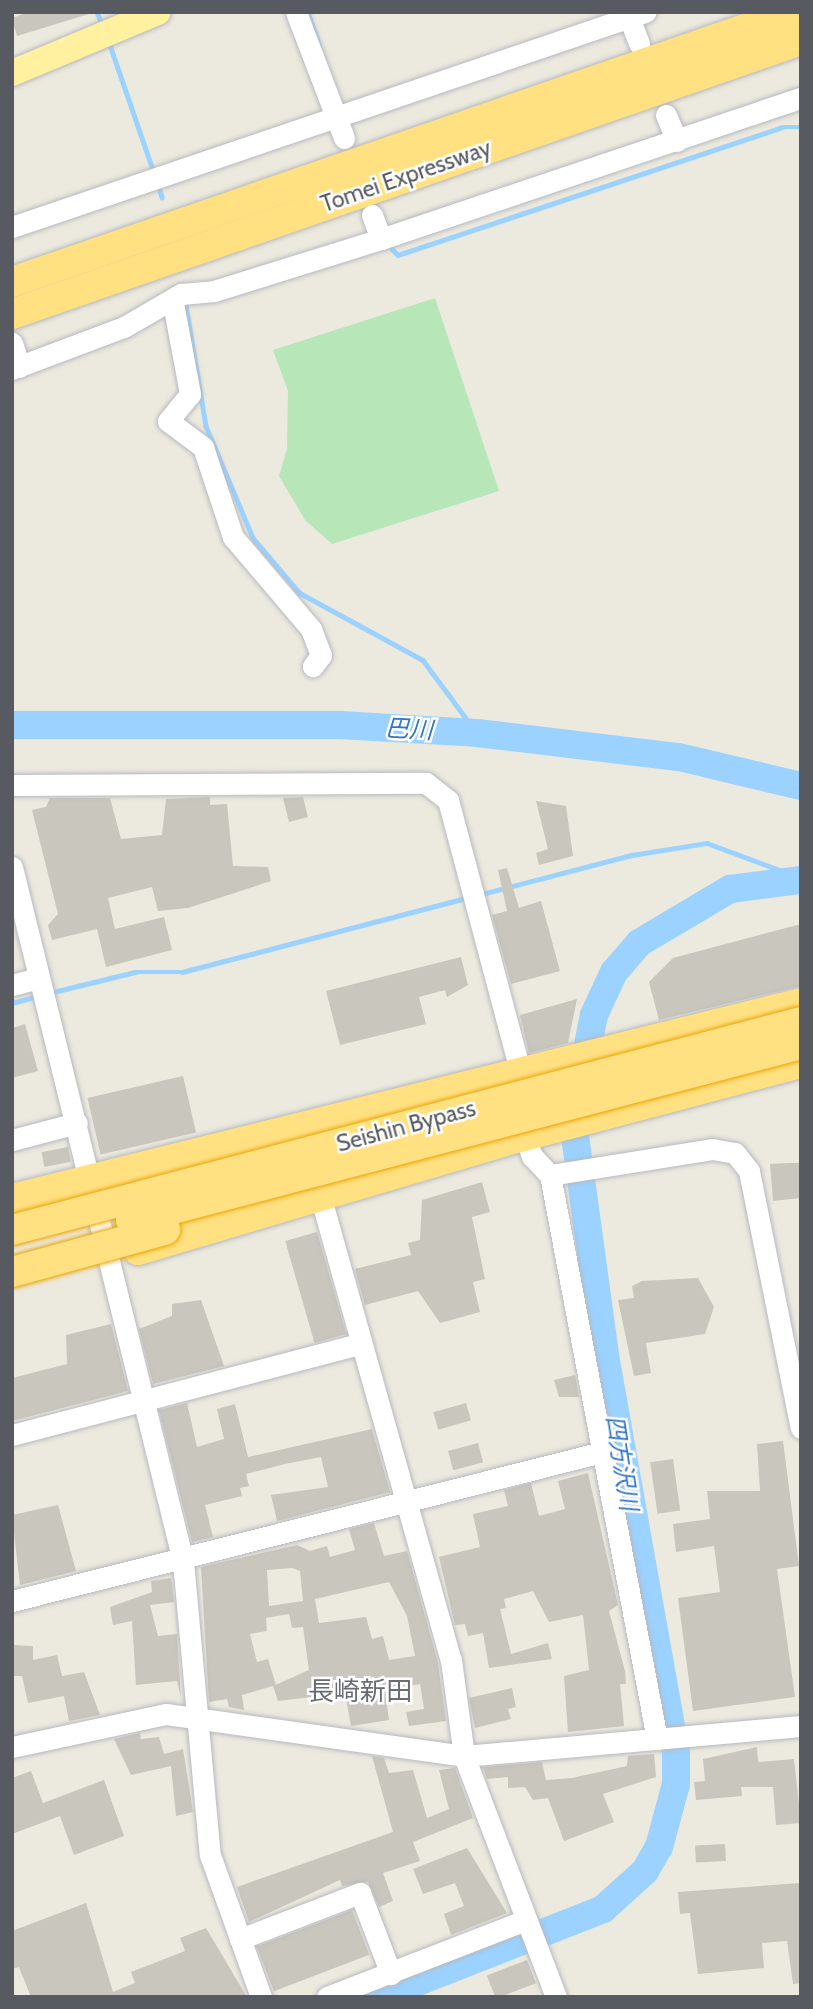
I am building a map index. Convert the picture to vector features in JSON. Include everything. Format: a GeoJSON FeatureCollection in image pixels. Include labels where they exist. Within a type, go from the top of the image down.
{"type":"FeatureCollection","features":[{"type":"Feature","properties":{"kind":"highway","name":"Tomei Expressway"},"geometry":{"type":"LineString","coordinates":[[12,282],[794,12]]}},
{"type":"Feature","properties":{"kind":"highway","name":"Tomei Expressway"},"geometry":{"type":"LineString","coordinates":[[12,314],[801,40]]}},
{"type":"Feature","properties":{"kind":"highway"},"geometry":{"type":"LineString","coordinates":[[12,1211],[381,1121],[801,1003]]}},
{"type":"Feature","properties":{"kind":"highway","name":"Seishin Bypass"},"geometry":{"type":"LineString","coordinates":[[12,1230],[511,1084],[801,1023]]}},
{"type":"Feature","properties":{"kind":"highway","name":"Seishin Bypass"},"geometry":{"type":"LineString","coordinates":[[12,1251],[528,1126],[801,1044]]}},
{"type":"Feature","properties":{"kind":"highway"},"geometry":{"type":"LineString","coordinates":[[12,1272],[432,1156],[528,1126],[801,1063]]}},
{"type":"Feature","properties":{"kind":"highway"},"geometry":{"type":"LineString","coordinates":[[12,1199],[511,1084]]}},
{"type":"Feature","properties":{"kind":"highway"},"geometry":{"type":"LineString","coordinates":[[12,1286],[320,1195],[528,1126]]}},
{"type":"Feature","properties":{"kind":"main road"},"geometry":{"type":"LineString","coordinates":[[12,73],[158,12]]}},
{"type":"Feature","properties":{"kind":"street"},"geometry":{"type":"LineString","coordinates":[[296,12],[344,138]]}},
{"type":"Feature","properties":{"kind":"street"},"geometry":{"type":"LineString","coordinates":[[12,227],[335,113],[634,14],[639,44]]}},
{"type":"Feature","properties":{"kind":"street"},"geometry":{"type":"LineString","coordinates":[[12,343],[16,368],[184,297],[381,239],[801,98]]}},
{"type":"Feature","properties":{"kind":"street"},"geometry":{"type":"LineString","coordinates":[[666,115],[677,141]]}},
{"type":"Feature","properties":{"kind":"street"},"geometry":{"type":"LineString","coordinates":[[372,215],[381,239]]}},
{"type":"Feature","properties":{"kind":"street"},"geometry":{"type":"LineString","coordinates":[[184,297],[190,394],[168,421],[203,447],[233,537],[311,629],[321,655],[313,666]]}},
{"type":"Feature","properties":{"kind":"street"},"geometry":{"type":"LineString","coordinates":[[12,785],[426,783],[448,800],[511,1084],[528,1126],[555,1174],[657,1739]]}},
{"type":"Feature","properties":{"kind":"street"},"geometry":{"type":"LineString","coordinates":[[12,867],[38,978],[77,1123],[85,1181],[183,1560],[193,1714],[210,1855],[261,1997]]}},
{"type":"Feature","properties":{"kind":"street"},"geometry":{"type":"LineString","coordinates":[[12,985],[38,978]]}},
{"type":"Feature","properties":{"kind":"street"},"geometry":{"type":"LineString","coordinates":[[12,1140],[77,1123]]}},
{"type":"Feature","properties":{"kind":"street"},"geometry":{"type":"LineString","coordinates":[[555,1174],[712,1149],[735,1153],[749,1171],[797,1369],[801,1428]]}},
{"type":"Feature","properties":{"kind":"street"},"geometry":{"type":"LineString","coordinates":[[320,1195],[359,1344],[451,1661],[464,1756],[556,1997]]}},
{"type":"Feature","properties":{"kind":"street"},"geometry":{"type":"LineString","coordinates":[[12,1435],[359,1344]]}},
{"type":"Feature","properties":{"kind":"street"},"geometry":{"type":"LineString","coordinates":[[12,1601],[405,1504],[606,1451]]}},
{"type":"Feature","properties":{"kind":"street"},"geometry":{"type":"LineString","coordinates":[[12,1747],[139,1716],[193,1714],[464,1756],[801,1726]]}},
{"type":"Feature","properties":{"kind":"street"},"geometry":{"type":"LineString","coordinates":[[240,1939],[360,1893],[391,1974]]}},
{"type":"Feature","properties":{"kind":"street"},"geometry":{"type":"LineString","coordinates":[[327,1997],[526,1920]]}},
{"type":"Feature","properties":{"kind":"green space"},"geometry":{"type":"Polygon","coordinates":[[[435,298],[499,491],[332,544],[305,520],[279,476],[287,449],[288,391],[273,350],[435,298]]]}},
{"type":"Feature","properties":{"kind":"building"},"geometry":{"type":"Polygon","coordinates":[[[29,12],[92,13],[17,36],[12,18],[29,12]]]}},
{"type":"Feature","properties":{"kind":"building"},"geometry":{"type":"Polygon","coordinates":[[[210,797],[210,805],[227,804],[233,866],[268,867],[271,881],[188,908],[158,911],[152,887],[108,898],[115,929],[164,917],[172,950],[106,967],[97,929],[52,940],[48,925],[58,914],[32,810],[46,807],[50,798],[110,798],[121,839],[162,835],[166,799],[210,797]]]}},
{"type":"Feature","properties":{"kind":"building"},"geometry":{"type":"Polygon","coordinates":[[[303,797],[308,817],[289,822],[283,798],[303,797]]]}},
{"type":"Feature","properties":{"kind":"building"},"geometry":{"type":"Polygon","coordinates":[[[536,801],[566,806],[573,856],[539,865],[536,853],[548,849],[536,801]]]}},
{"type":"Feature","properties":{"kind":"building"},"geometry":{"type":"Polygon","coordinates":[[[507,868],[519,908],[541,901],[560,971],[511,984],[492,915],[507,911],[498,870],[507,868]]]}},
{"type":"Feature","properties":{"kind":"building"},"geometry":{"type":"Polygon","coordinates":[[[801,924],[801,986],[659,1020],[649,982],[673,958],[801,924]]]}},
{"type":"Feature","properties":{"kind":"building"},"geometry":{"type":"Polygon","coordinates":[[[461,957],[468,985],[447,997],[445,990],[419,997],[426,1024],[340,1045],[326,991],[461,957]]]}},
{"type":"Feature","properties":{"kind":"building"},"geometry":{"type":"Polygon","coordinates":[[[577,999],[568,1043],[529,1053],[520,1015],[577,999]]]}},
{"type":"Feature","properties":{"kind":"building"},"geometry":{"type":"Polygon","coordinates":[[[25,1024],[38,1071],[12,1078],[12,1028],[25,1024]]]}},
{"type":"Feature","properties":{"kind":"building"},"geometry":{"type":"Polygon","coordinates":[[[183,1076],[196,1133],[101,1155],[88,1098],[183,1076]]]}},
{"type":"Feature","properties":{"kind":"building"},"geometry":{"type":"Polygon","coordinates":[[[68,1147],[71,1162],[44,1167],[41,1152],[68,1147]]]}},
{"type":"Feature","properties":{"kind":"building"},"geometry":{"type":"Polygon","coordinates":[[[801,1163],[801,1198],[773,1201],[770,1164],[801,1163]]]}},
{"type":"Feature","properties":{"kind":"building"},"geometry":{"type":"Polygon","coordinates":[[[482,1182],[490,1212],[472,1217],[485,1279],[473,1282],[480,1312],[440,1323],[418,1291],[365,1305],[355,1269],[411,1255],[408,1243],[420,1240],[422,1200],[482,1182]]]}},
{"type":"Feature","properties":{"kind":"building"},"geometry":{"type":"Polygon","coordinates":[[[317,1232],[346,1334],[314,1343],[285,1241],[317,1232]]]}},
{"type":"Feature","properties":{"kind":"building"},"geometry":{"type":"Polygon","coordinates":[[[698,1278],[714,1307],[705,1334],[646,1343],[651,1373],[634,1376],[618,1300],[634,1298],[632,1286],[642,1281],[698,1278]]]}},
{"type":"Feature","properties":{"kind":"building"},"geometry":{"type":"Polygon","coordinates":[[[201,1300],[224,1366],[153,1384],[139,1329],[172,1316],[172,1304],[201,1300]]]}},
{"type":"Feature","properties":{"kind":"building"},"geometry":{"type":"Polygon","coordinates":[[[111,1324],[128,1391],[12,1421],[12,1378],[67,1364],[66,1335],[111,1324]]]}},
{"type":"Feature","properties":{"kind":"building"},"geometry":{"type":"Polygon","coordinates":[[[575,1375],[579,1397],[559,1397],[554,1380],[575,1375]]]}},
{"type":"Feature","properties":{"kind":"building"},"geometry":{"type":"Polygon","coordinates":[[[187,1403],[197,1447],[224,1439],[217,1409],[235,1404],[248,1457],[372,1429],[390,1492],[277,1521],[271,1495],[328,1487],[321,1457],[285,1464],[246,1474],[249,1486],[240,1488],[242,1496],[205,1505],[213,1537],[192,1542],[159,1410],[187,1403]]]}},
{"type":"Feature","properties":{"kind":"building"},"geometry":{"type":"Polygon","coordinates":[[[466,1403],[471,1420],[438,1430],[433,1412],[466,1403]]]}},
{"type":"Feature","properties":{"kind":"building"},"geometry":{"type":"Polygon","coordinates":[[[783,1441],[799,1566],[777,1569],[795,1697],[693,1711],[678,1598],[720,1592],[714,1546],[676,1552],[673,1524],[710,1519],[707,1491],[760,1491],[757,1444],[783,1441]]]}},
{"type":"Feature","properties":{"kind":"building"},"geometry":{"type":"Polygon","coordinates":[[[478,1443],[483,1462],[453,1470],[448,1451],[478,1443]]]}},
{"type":"Feature","properties":{"kind":"building"},"geometry":{"type":"Polygon","coordinates":[[[673,1459],[680,1510],[657,1514],[650,1462],[673,1459]]]}},
{"type":"Feature","properties":{"kind":"building"},"geometry":{"type":"Polygon","coordinates":[[[588,1473],[618,1605],[609,1611],[625,1671],[626,1684],[620,1684],[624,1726],[568,1732],[564,1676],[589,1670],[583,1615],[549,1622],[533,1591],[504,1599],[506,1608],[500,1609],[511,1654],[548,1643],[552,1659],[489,1668],[483,1633],[468,1636],[465,1624],[455,1625],[439,1557],[480,1547],[473,1514],[508,1506],[504,1490],[531,1483],[539,1516],[565,1509],[558,1481],[588,1473]]]}},
{"type":"Feature","properties":{"kind":"building"},"geometry":{"type":"Polygon","coordinates":[[[58,1505],[76,1571],[20,1585],[12,1515],[58,1505]]]}},
{"type":"Feature","properties":{"kind":"building"},"geometry":{"type":"Polygon","coordinates":[[[374,1523],[384,1556],[407,1551],[438,1663],[446,1721],[409,1726],[406,1712],[424,1709],[420,1684],[385,1691],[389,1720],[351,1726],[345,1693],[278,1701],[273,1686],[242,1695],[244,1710],[229,1707],[227,1699],[209,1702],[201,1567],[297,1545],[310,1551],[327,1546],[330,1557],[355,1550],[349,1529],[374,1523]],[[292,1568],[267,1570],[269,1606],[303,1601],[300,1571],[292,1568]],[[389,1582],[315,1599],[319,1623],[366,1617],[372,1639],[383,1636],[389,1660],[415,1656],[407,1616],[389,1582]],[[289,1614],[266,1618],[267,1631],[250,1634],[257,1662],[268,1659],[276,1685],[309,1670],[303,1627],[292,1628],[289,1614]]]}},
{"type":"Feature","properties":{"kind":"building"},"geometry":{"type":"Polygon","coordinates":[[[171,1578],[174,1602],[150,1605],[158,1636],[177,1634],[181,1697],[177,1681],[136,1685],[132,1621],[113,1625],[110,1607],[152,1592],[151,1581],[171,1578]]]}},
{"type":"Feature","properties":{"kind":"building"},"geometry":{"type":"Polygon","coordinates":[[[13,1645],[33,1646],[33,1660],[57,1655],[62,1676],[84,1672],[100,1715],[69,1721],[64,1696],[28,1703],[22,1676],[14,1676],[13,1645]]]}},
{"type":"Feature","properties":{"kind":"building"},"geometry":{"type":"Polygon","coordinates":[[[512,1688],[516,1707],[508,1709],[511,1719],[475,1728],[469,1698],[512,1688]]]}},
{"type":"Feature","properties":{"kind":"building"},"geometry":{"type":"Polygon","coordinates":[[[140,1733],[141,1739],[159,1737],[164,1754],[183,1749],[193,1812],[176,1816],[171,1766],[131,1775],[114,1739],[140,1733]]]}},
{"type":"Feature","properties":{"kind":"building"},"geometry":{"type":"Polygon","coordinates":[[[757,1747],[758,1762],[794,1759],[801,1823],[776,1825],[773,1787],[741,1787],[742,1796],[696,1800],[694,1782],[705,1781],[703,1759],[757,1747]]]}},
{"type":"Feature","properties":{"kind":"building"},"geometry":{"type":"Polygon","coordinates":[[[654,1754],[656,1777],[603,1794],[614,1822],[564,1841],[548,1798],[533,1800],[525,1787],[508,1788],[508,1777],[487,1779],[483,1767],[542,1762],[546,1780],[572,1778],[627,1766],[628,1756],[654,1754]]]}},
{"type":"Feature","properties":{"kind":"building"},"geometry":{"type":"Polygon","coordinates":[[[372,1756],[384,1758],[389,1773],[413,1770],[427,1818],[449,1809],[439,1770],[455,1768],[473,1818],[413,1842],[420,1861],[383,1873],[393,1901],[379,1907],[368,1882],[342,1886],[340,1880],[249,1922],[237,1887],[393,1832],[372,1756]]]}},
{"type":"Feature","properties":{"kind":"building"},"geometry":{"type":"Polygon","coordinates":[[[31,1771],[43,1803],[104,1780],[124,1836],[74,1855],[60,1816],[12,1834],[12,1778],[31,1771]]]}},
{"type":"Feature","properties":{"kind":"building"},"geometry":{"type":"Polygon","coordinates":[[[725,1844],[726,1861],[696,1863],[695,1846],[725,1844]]]}},
{"type":"Feature","properties":{"kind":"building"},"geometry":{"type":"Polygon","coordinates":[[[467,1848],[507,1913],[451,1935],[444,1914],[464,1906],[455,1883],[423,1894],[413,1869],[467,1848]]]}},
{"type":"Feature","properties":{"kind":"building"},"geometry":{"type":"Polygon","coordinates":[[[801,1883],[801,1983],[793,1984],[787,1941],[762,1943],[764,1968],[698,1974],[690,1913],[680,1914],[678,1892],[801,1883]]]}},
{"type":"Feature","properties":{"kind":"building"},"geometry":{"type":"Polygon","coordinates":[[[86,1903],[113,1992],[135,1983],[131,1972],[185,1951],[180,1938],[206,1928],[247,1997],[31,1997],[19,1967],[12,1969],[12,1931],[86,1903]]]}},
{"type":"Feature","properties":{"kind":"building"},"geometry":{"type":"Polygon","coordinates":[[[352,1910],[369,1955],[274,1991],[257,1947],[352,1910]]]}},
{"type":"Feature","properties":{"kind":"building"},"geometry":{"type":"Polygon","coordinates":[[[527,1960],[536,1983],[495,1997],[487,1975],[527,1960]]]}},
{"type":"Feature","properties":{"kind":"waterway"},"geometry":{"type":"LineString","coordinates":[[97,12],[102,24]]}},
{"type":"Feature","properties":{"kind":"waterway"},"geometry":{"type":"LineString","coordinates":[[308,12],[319,44]]}},
{"type":"Feature","properties":{"kind":"waterway"},"geometry":{"type":"LineString","coordinates":[[109,42],[154,173]]}},
{"type":"Feature","properties":{"kind":"waterway"},"geometry":{"type":"LineString","coordinates":[[392,249],[398,255],[782,127],[801,127]]}},
{"type":"Feature","properties":{"kind":"waterway"},"geometry":{"type":"LineString","coordinates":[[158,184],[162,197]]}},
{"type":"Feature","properties":{"kind":"waterway"},"geometry":{"type":"LineString","coordinates":[[185,299],[206,426],[253,538],[300,593],[423,660],[477,733]]}},
{"type":"Feature","properties":{"kind":"waterway","name":"巴川"},"geometry":{"type":"LineString","coordinates":[[12,725],[340,725],[477,733],[679,757],[801,786]]}},
{"type":"Feature","properties":{"kind":"waterway"},"geometry":{"type":"LineString","coordinates":[[478,895],[632,855],[707,843],[801,878]]}},
{"type":"Feature","properties":{"kind":"waterway","name":"四方沢川"},"geometry":{"type":"LineString","coordinates":[[379,1997],[603,1909],[645,1871],[659,1847],[676,1784],[676,1754],[606,1362],[573,1120],[594,1015],[614,972],[639,943],[730,889],[801,880]]}},
{"type":"Feature","properties":{"kind":"waterway"},"geometry":{"type":"LineString","coordinates":[[49,993],[135,972],[182,972],[466,898]]}},
{"type":"Feature","properties":{"kind":"waterway"},"geometry":{"type":"LineString","coordinates":[[12,1003],[38,996]]}},
{"type":"Feature","properties":{"kind":"district","name":"長崎新田"},"geometry":{"type":"Point","coordinates":[360,1692]}}]}
